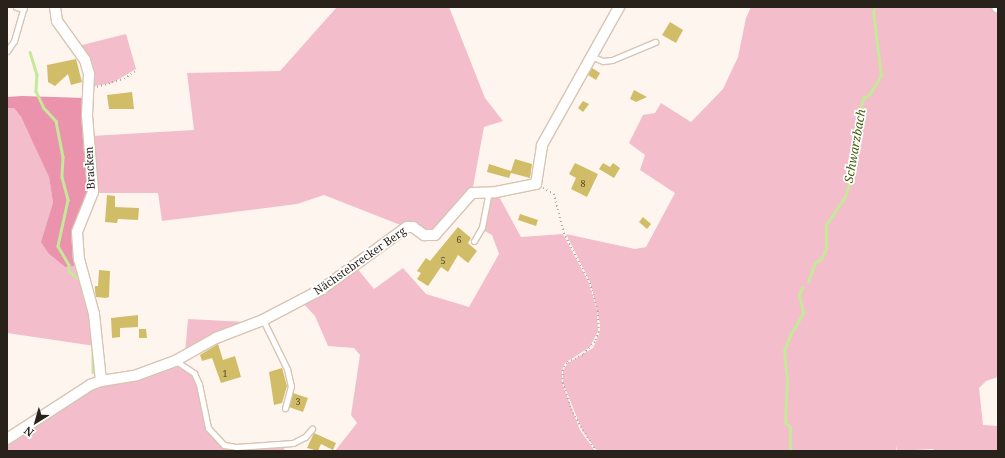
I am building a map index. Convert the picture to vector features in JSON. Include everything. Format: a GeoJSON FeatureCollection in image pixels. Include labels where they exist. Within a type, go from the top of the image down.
{"type":"FeatureCollection","features":[{"type":"Feature","properties":{"kind":"street","name":"Bracken"},"geometry":{"type":"LineString","coordinates":[[55,7],[57,22],[85,60],[89,74],[87,115],[93,192],[78,232],[78,245],[79,259],[94,314],[101,381]]}},
{"type":"Feature","properties":{"kind":"street"},"geometry":{"type":"LineString","coordinates":[[536,184],[542,144],[593,57],[619,7]]}},
{"type":"Feature","properties":{"kind":"street","name":"Nächstebrecker Berg"},"geometry":{"type":"LineString","coordinates":[[7,439],[90,385],[101,381],[137,375],[175,361],[216,338],[263,320],[322,289],[407,227],[413,227],[430,237],[435,235],[472,193],[489,192],[536,184]]}},
{"type":"Feature","properties":{"kind":"lane"},"geometry":{"type":"LineString","coordinates":[[7,50],[14,40],[24,8],[16,7]]}},
{"type":"Feature","properties":{"kind":"lane"},"geometry":{"type":"LineString","coordinates":[[593,57],[603,61],[612,60],[655,42]]}},
{"type":"Feature","properties":{"kind":"lane"},"geometry":{"type":"LineString","coordinates":[[474,241],[482,227],[489,192]]}},
{"type":"Feature","properties":{"kind":"lane"},"geometry":{"type":"LineString","coordinates":[[263,320],[287,369],[291,386],[285,408]]}},
{"type":"Feature","properties":{"kind":"lane"},"geometry":{"type":"LineString","coordinates":[[175,361],[194,373],[199,384],[208,428],[224,445],[236,447],[293,443],[304,437],[312,429]]}},
{"type":"Feature","properties":{"kind":"path"},"geometry":{"type":"LineString","coordinates":[[88,88],[111,84],[135,71]]}},
{"type":"Feature","properties":{"kind":"path"},"geometry":{"type":"LineString","coordinates":[[536,184],[554,194],[564,233],[590,283],[598,311],[599,332],[595,342],[583,354],[567,363],[563,370],[563,383],[573,413],[596,451]]}},
{"type":"Feature","properties":{"kind":"shaded area"},"geometry":{"type":"Polygon","coordinates":[[[337,7],[449,7],[485,98],[503,121],[484,127],[473,187],[440,228],[433,233],[403,226],[324,195],[297,204],[162,221],[158,193],[95,193],[91,136],[194,130],[187,73],[280,71],[337,7]]]}},
{"type":"Feature","properties":{"kind":"shaded area"},"geometry":{"type":"Polygon","coordinates":[[[751,7],[994,7],[998,16],[998,377],[986,381],[979,388],[983,425],[998,426],[998,451],[934,451],[933,449],[897,451],[897,446],[896,451],[597,451],[582,430],[563,383],[563,370],[568,363],[593,348],[600,332],[600,324],[591,284],[566,234],[635,249],[646,247],[675,193],[640,170],[645,155],[629,143],[643,115],[655,113],[661,103],[691,122],[723,89],[738,57],[746,18],[751,7]]]}},
{"type":"Feature","properties":{"kind":"shaded area"},"geometry":{"type":"Polygon","coordinates":[[[126,34],[136,69],[112,83],[89,87],[78,46],[126,34]]]}},
{"type":"Feature","properties":{"kind":"shaded area"},"geometry":{"type":"Polygon","coordinates":[[[7,97],[86,98],[90,192],[76,231],[80,266],[65,267],[49,254],[41,242],[53,203],[49,177],[21,117],[14,108],[7,108],[7,97]]]}},
{"type":"Feature","properties":{"kind":"shaded area"},"geometry":{"type":"Polygon","coordinates":[[[7,108],[14,108],[21,117],[49,176],[53,203],[49,254],[65,267],[80,266],[93,315],[95,346],[7,333],[7,108]]]}},
{"type":"Feature","properties":{"kind":"shaded area"},"geometry":{"type":"Polygon","coordinates":[[[497,193],[521,237],[563,234],[589,283],[597,311],[598,331],[590,347],[565,363],[562,370],[562,383],[580,430],[595,451],[335,451],[357,423],[351,415],[360,355],[354,348],[328,346],[315,316],[301,301],[356,267],[374,289],[403,268],[426,294],[469,307],[499,254],[492,235],[483,230],[491,195],[497,193]]]}},
{"type":"Feature","properties":{"kind":"shaded area"},"geometry":{"type":"Polygon","coordinates":[[[188,319],[246,322],[185,353],[188,319]]]}},
{"type":"Feature","properties":{"kind":"shaded area"},"geometry":{"type":"Polygon","coordinates":[[[173,364],[190,373],[196,383],[206,428],[222,446],[283,446],[285,451],[7,451],[7,446],[12,439],[93,387],[173,364]]]}},
{"type":"Feature","properties":{"kind":"building"},"geometry":{"type":"Polygon","coordinates":[[[670,22],[683,30],[676,43],[662,35],[670,22]]]}},
{"type":"Feature","properties":{"kind":"building"},"geometry":{"type":"Polygon","coordinates":[[[76,59],[82,82],[71,85],[68,74],[55,86],[48,82],[47,65],[76,59]]]}},
{"type":"Feature","properties":{"kind":"building"},"geometry":{"type":"Polygon","coordinates":[[[592,68],[600,73],[596,80],[588,75],[592,68]]]}},
{"type":"Feature","properties":{"kind":"building"},"geometry":{"type":"Polygon","coordinates":[[[634,90],[647,97],[636,102],[630,99],[634,90]]]}},
{"type":"Feature","properties":{"kind":"building"},"geometry":{"type":"Polygon","coordinates":[[[132,92],[134,109],[109,109],[107,95],[132,92]]]}},
{"type":"Feature","properties":{"kind":"building"},"geometry":{"type":"Polygon","coordinates":[[[583,101],[589,104],[583,112],[578,108],[583,101]]]}},
{"type":"Feature","properties":{"kind":"building"},"geometry":{"type":"Polygon","coordinates":[[[515,159],[532,164],[530,178],[511,173],[509,178],[487,172],[489,164],[511,171],[515,159]]]}},
{"type":"Feature","properties":{"kind":"building"},"geometry":{"type":"Polygon","coordinates":[[[575,163],[598,174],[587,197],[571,189],[576,178],[569,174],[575,163]]]}},
{"type":"Feature","properties":{"kind":"building"},"geometry":{"type":"Polygon","coordinates":[[[603,163],[610,167],[613,163],[620,168],[614,178],[599,169],[603,163]]]}},
{"type":"Feature","properties":{"kind":"building"},"geometry":{"type":"Polygon","coordinates":[[[107,195],[115,196],[115,207],[139,208],[138,220],[118,219],[117,223],[105,222],[107,195]]]}},
{"type":"Feature","properties":{"kind":"building"},"geometry":{"type":"Polygon","coordinates":[[[520,214],[538,220],[536,226],[518,220],[520,214]]]}},
{"type":"Feature","properties":{"kind":"building"},"geometry":{"type":"Polygon","coordinates":[[[643,217],[651,224],[647,229],[639,222],[643,217]]]}},
{"type":"Feature","properties":{"kind":"building"},"geometry":{"type":"Polygon","coordinates":[[[458,227],[471,238],[468,243],[477,251],[468,263],[458,255],[448,272],[441,267],[428,286],[417,279],[421,273],[417,271],[426,258],[430,261],[458,227]]]}},
{"type":"Feature","properties":{"kind":"building"},"geometry":{"type":"Polygon","coordinates":[[[99,270],[110,271],[109,297],[106,298],[96,297],[95,286],[98,286],[99,270]]]}},
{"type":"Feature","properties":{"kind":"building"},"geometry":{"type":"Polygon","coordinates":[[[138,315],[138,327],[120,328],[120,337],[112,338],[111,318],[138,315]]]}},
{"type":"Feature","properties":{"kind":"building"},"geometry":{"type":"Polygon","coordinates":[[[139,329],[146,329],[147,338],[139,338],[139,329]]]}},
{"type":"Feature","properties":{"kind":"building"},"geometry":{"type":"Polygon","coordinates":[[[218,344],[223,360],[235,356],[241,377],[221,383],[212,358],[202,361],[200,355],[218,344]]]}},
{"type":"Feature","properties":{"kind":"building"},"geometry":{"type":"Polygon","coordinates":[[[282,368],[287,386],[282,403],[274,405],[269,372],[282,368]]]}},
{"type":"Feature","properties":{"kind":"building"},"geometry":{"type":"Polygon","coordinates":[[[293,393],[308,398],[303,412],[289,407],[293,393]]]}},
{"type":"Feature","properties":{"kind":"building"},"geometry":{"type":"Polygon","coordinates":[[[314,433],[336,443],[333,450],[321,444],[318,451],[307,448],[314,433]]]}},
{"type":"Feature","properties":{"kind":"waterway","name":"Schwarzbach"},"geometry":{"type":"LineString","coordinates":[[808,282],[815,263],[821,259],[826,249],[826,225],[845,197],[851,177],[855,131],[863,98],[869,95],[881,76],[873,12],[875,7]]}},
{"type":"Feature","properties":{"kind":"waterway"},"geometry":{"type":"LineString","coordinates":[[30,52],[37,75],[36,91],[44,108],[56,121],[63,157],[62,177],[68,200],[58,246],[69,265],[69,271],[82,281]]}},
{"type":"Feature","properties":{"kind":"waterway","name":"Schwarzbach"},"geometry":{"type":"LineString","coordinates":[[790,451],[790,427],[785,423],[787,380],[784,351],[790,335],[803,313],[799,295],[802,288]]}},
{"type":"Feature","properties":{"kind":"waterway"},"geometry":{"type":"LineString","coordinates":[[93,348],[93,372]]}}]}
